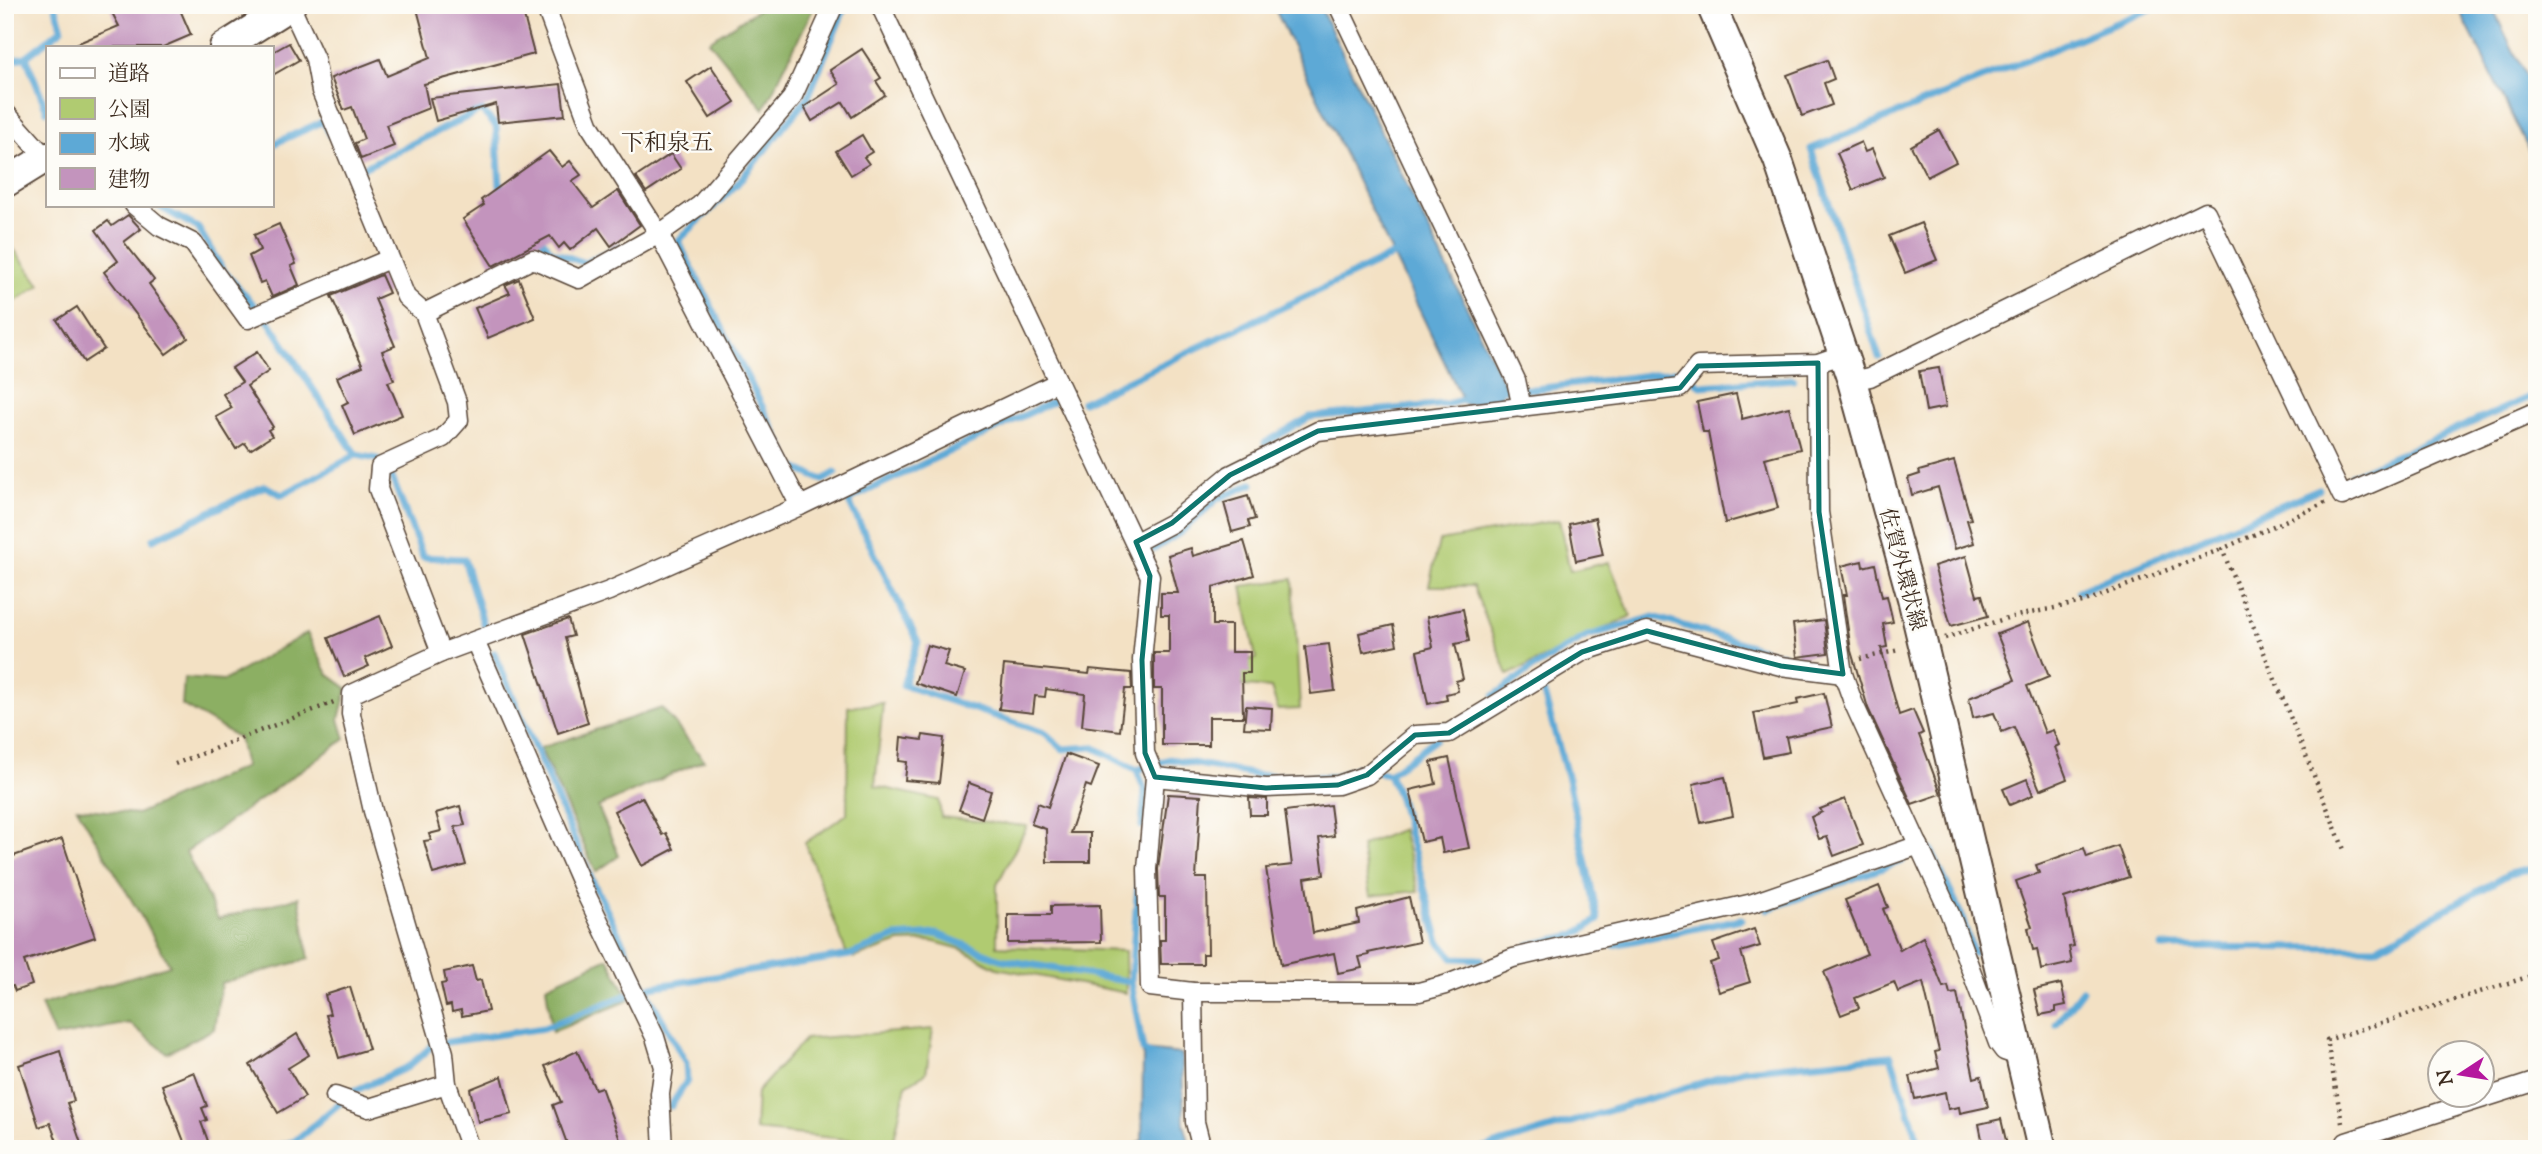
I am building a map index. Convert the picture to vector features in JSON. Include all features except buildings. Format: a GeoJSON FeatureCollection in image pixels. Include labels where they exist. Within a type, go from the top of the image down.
{"type":"FeatureCollection","features":[{"type":"Feature","properties":{"kind":"main road"},"geometry":{"type":"LineString","coordinates":[[226,46],[291,5]]}},
{"type":"Feature","properties":{"kind":"main road","name":"佐賀外環状線"},"geometry":{"type":"LineString","coordinates":[[1711,5],[1778,160],[1831,359],[1852,381],[1923,644],[2042,1149]]}},
{"type":"Feature","properties":{"kind":"main road"},"geometry":{"type":"LineString","coordinates":[[5,183],[46,159]]}},
{"type":"Feature","properties":{"kind":"street"},"geometry":{"type":"LineString","coordinates":[[291,5],[315,59],[321,91],[389,259],[406,298],[424,313],[457,402],[459,420],[443,438],[392,459],[380,467],[378,489],[441,653]]}},
{"type":"Feature","properties":{"kind":"street"},"geometry":{"type":"LineString","coordinates":[[545,5],[590,125],[659,234],[800,506]]}},
{"type":"Feature","properties":{"kind":"street"},"geometry":{"type":"LineString","coordinates":[[424,313],[533,259],[579,279],[659,234],[700,205],[793,98],[834,5]]}},
{"type":"Feature","properties":{"kind":"street"},"geometry":{"type":"LineString","coordinates":[[880,5],[1150,576],[1142,660],[1145,754],[1155,776],[1147,869],[1150,987],[1193,992],[1419,992],[1446,985],[1513,958],[1753,903],[1919,845]]}},
{"type":"Feature","properties":{"kind":"street"},"geometry":{"type":"LineString","coordinates":[[1338,5],[1516,380],[1522,408]]}},
{"type":"Feature","properties":{"kind":"street"},"geometry":{"type":"LineString","coordinates":[[5,112],[46,157]]}},
{"type":"Feature","properties":{"kind":"street"},"geometry":{"type":"LineString","coordinates":[[135,206],[159,226],[193,243],[248,319],[389,259]]}},
{"type":"Feature","properties":{"kind":"street"},"geometry":{"type":"LineString","coordinates":[[1852,381],[1870,377],[2206,212],[2342,496],[2537,411]]}},
{"type":"Feature","properties":{"kind":"street"},"geometry":{"type":"LineString","coordinates":[[1136,542],[1172,523],[1230,475],[1318,432],[1680,388],[1698,366],[1831,359],[1819,512],[1842,668],[1853,702],[1950,914],[1998,1043],[2004,1051],[2021,1057]]}},
{"type":"Feature","properties":{"kind":"street"},"geometry":{"type":"LineString","coordinates":[[470,1149],[447,1084],[444,1053],[373,811],[351,714],[352,694],[441,653],[609,591],[800,506],[1058,382]]}},
{"type":"Feature","properties":{"kind":"street"},"geometry":{"type":"LineString","coordinates":[[1155,776],[1266,788],[1338,785],[1373,770],[1415,735],[1442,733],[1581,652],[1647,631],[1781,666],[1842,668]]}},
{"type":"Feature","properties":{"kind":"street"},"geometry":{"type":"LineString","coordinates":[[474,640],[634,994],[664,1067],[660,1094],[663,1149]]}},
{"type":"Feature","properties":{"kind":"street"},"geometry":{"type":"LineString","coordinates":[[1193,992],[1195,1122],[1202,1149]]}},
{"type":"Feature","properties":{"kind":"street"},"geometry":{"type":"LineString","coordinates":[[2346,1145],[2537,1082]]}},
{"type":"Feature","properties":{"kind":"street"},"geometry":{"type":"LineString","coordinates":[[343,1099],[369,1108],[447,1084]]}},
{"type":"Feature","properties":{"kind":"path"},"geometry":{"type":"LineString","coordinates":[[1842,668],[2007,618],[2083,602],[2222,549],[2342,496]]}},
{"type":"Feature","properties":{"kind":"path"},"geometry":{"type":"LineString","coordinates":[[2222,549],[2345,852]]}},
{"type":"Feature","properties":{"kind":"path"},"geometry":{"type":"LineString","coordinates":[[174,764],[330,704]]}},
{"type":"Feature","properties":{"kind":"path"},"geometry":{"type":"LineString","coordinates":[[2346,1145],[2328,1040],[2537,974]]}},
{"type":"Feature","properties":{"kind":"highlighted area"},"geometry":{"type":"Polygon","coordinates":[[[1818,363],[1819,512],[1843,674],[1781,666],[1647,631],[1582,652],[1449,733],[1415,735],[1367,775],[1338,785],[1266,788],[1155,777],[1145,753],[1142,660],[1150,576],[1136,542],[1172,523],[1230,475],[1318,431],[1680,388],[1698,366],[1818,363]]]}},
{"type":"Feature","properties":{"kind":"green space"},"geometry":{"type":"Polygon","coordinates":[[[765,5],[815,5],[764,109],[709,41],[765,5]]]}},
{"type":"Feature","properties":{"kind":"green space"},"geometry":{"type":"Polygon","coordinates":[[[5,237],[40,285],[5,308],[5,237]]]}},
{"type":"Feature","properties":{"kind":"green space"},"geometry":{"type":"Polygon","coordinates":[[[1559,520],[1570,571],[1609,562],[1631,616],[1508,675],[1473,586],[1429,586],[1439,541],[1559,520]]]}},
{"type":"Feature","properties":{"kind":"green space"},"geometry":{"type":"Polygon","coordinates":[[[1293,579],[1300,709],[1278,710],[1271,688],[1205,683],[1207,661],[1256,659],[1242,586],[1293,579]]]}},
{"type":"Feature","properties":{"kind":"green space"},"geometry":{"type":"Polygon","coordinates":[[[307,633],[328,674],[347,688],[339,719],[345,739],[186,852],[218,919],[299,897],[309,959],[221,983],[214,1029],[167,1053],[129,1023],[55,1037],[41,1005],[170,965],[77,808],[137,814],[245,767],[239,738],[182,705],[184,678],[223,681],[307,633]]]}},
{"type":"Feature","properties":{"kind":"green space"},"geometry":{"type":"Polygon","coordinates":[[[883,703],[875,786],[939,800],[941,817],[1027,826],[997,885],[997,946],[1125,951],[1126,993],[997,968],[961,949],[931,941],[900,942],[854,958],[846,952],[805,843],[847,814],[848,707],[883,703]]]}},
{"type":"Feature","properties":{"kind":"green space"},"geometry":{"type":"Polygon","coordinates":[[[662,708],[704,760],[598,807],[619,856],[596,872],[540,748],[662,708]]]}},
{"type":"Feature","properties":{"kind":"green space"},"geometry":{"type":"Polygon","coordinates":[[[1402,829],[1418,891],[1370,896],[1361,846],[1402,829]]]}},
{"type":"Feature","properties":{"kind":"green space"},"geometry":{"type":"Polygon","coordinates":[[[608,958],[630,1000],[552,1032],[546,986],[608,958]]]}},
{"type":"Feature","properties":{"kind":"green space"},"geometry":{"type":"Polygon","coordinates":[[[933,1029],[926,1073],[906,1085],[893,1144],[755,1130],[757,1092],[805,1039],[933,1029]]]}},
{"type":"Feature","properties":{"kind":"water"},"geometry":{"type":"Polygon","coordinates":[[[1273,5],[1319,5],[1505,386],[1499,401],[1465,405],[1273,5]]]}},
{"type":"Feature","properties":{"kind":"water"},"geometry":{"type":"Polygon","coordinates":[[[2457,5],[2491,5],[2537,99],[2537,167],[2457,5]]]}},
{"type":"Feature","properties":{"kind":"water"},"geometry":{"type":"Polygon","coordinates":[[[1143,1050],[1182,1054],[1184,1123],[1191,1149],[1129,1149],[1142,1140],[1143,1050]]]}},
{"type":"Feature","properties":{"kind":"waterway"},"geometry":{"type":"LineString","coordinates":[[5,61],[26,57],[62,29],[55,5]]}},
{"type":"Feature","properties":{"kind":"waterway"},"geometry":{"type":"LineString","coordinates":[[835,473],[823,480],[793,467],[678,241],[737,184],[808,97],[846,5]]}},
{"type":"Feature","properties":{"kind":"waterway"},"geometry":{"type":"LineString","coordinates":[[1879,357],[1811,149],[2160,5]]}},
{"type":"Feature","properties":{"kind":"waterway"},"geometry":{"type":"LineString","coordinates":[[26,57],[46,108]]}},
{"type":"Feature","properties":{"kind":"waterway"},"geometry":{"type":"LineString","coordinates":[[365,167],[481,110],[496,126],[500,186],[505,194]]}},
{"type":"Feature","properties":{"kind":"waterway"},"geometry":{"type":"LineString","coordinates":[[273,144],[324,121],[330,135]]}},
{"type":"Feature","properties":{"kind":"waterway"},"geometry":{"type":"LineString","coordinates":[[158,206],[198,228],[223,270],[270,323],[356,455],[377,459]]}},
{"type":"Feature","properties":{"kind":"waterway"},"geometry":{"type":"LineString","coordinates":[[537,233],[551,251],[585,263],[619,247]]}},
{"type":"Feature","properties":{"kind":"waterway"},"geometry":{"type":"LineString","coordinates":[[1083,402],[1393,255]]}},
{"type":"Feature","properties":{"kind":"waterway"},"geometry":{"type":"LineString","coordinates":[[1495,389],[1535,389],[1681,371],[1701,386],[1793,379]]}},
{"type":"Feature","properties":{"kind":"waterway"},"geometry":{"type":"LineString","coordinates":[[2352,475],[2537,394]]}},
{"type":"Feature","properties":{"kind":"waterway"},"geometry":{"type":"LineString","coordinates":[[1265,443],[1310,417],[1446,404],[1467,399]]}},
{"type":"Feature","properties":{"kind":"waterway"},"geometry":{"type":"LineString","coordinates":[[1052,402],[848,500],[918,642],[903,685],[1045,733],[1063,749],[1093,747],[1137,770],[1170,759],[1257,775],[1335,777],[1356,768],[1389,774],[1436,739]]}},
{"type":"Feature","properties":{"kind":"waterway"},"geometry":{"type":"LineString","coordinates":[[153,539],[265,486],[282,495],[356,455]]}},
{"type":"Feature","properties":{"kind":"waterway"},"geometry":{"type":"LineString","coordinates":[[389,470],[423,557],[464,559],[484,626]]}},
{"type":"Feature","properties":{"kind":"waterway"},"geometry":{"type":"LineString","coordinates":[[1154,549],[1181,532],[1217,499],[1252,484]]}},
{"type":"Feature","properties":{"kind":"waterway"},"geometry":{"type":"LineString","coordinates":[[2079,591],[2319,489]]}},
{"type":"Feature","properties":{"kind":"waterway"},"geometry":{"type":"LineString","coordinates":[[1494,696],[1531,669],[1587,636],[1654,617],[1785,656]]}},
{"type":"Feature","properties":{"kind":"waterway"},"geometry":{"type":"LineString","coordinates":[[494,653],[590,876],[645,988],[686,1063],[687,1081],[671,1106]]}},
{"type":"Feature","properties":{"kind":"waterway"},"geometry":{"type":"LineString","coordinates":[[1529,945],[1575,935],[1598,920],[1568,779],[1543,691]]}},
{"type":"Feature","properties":{"kind":"waterway"},"geometry":{"type":"LineString","coordinates":[[1137,770],[1145,791],[1142,826]]}},
{"type":"Feature","properties":{"kind":"waterway"},"geometry":{"type":"LineString","coordinates":[[1389,774],[1399,798],[1439,941],[1453,958],[1481,959]]}},
{"type":"Feature","properties":{"kind":"waterway"},"geometry":{"type":"LineString","coordinates":[[1931,850],[1962,917],[1973,953]]}},
{"type":"Feature","properties":{"kind":"waterway"},"geometry":{"type":"LineString","coordinates":[[1768,909],[1902,861]]}},
{"type":"Feature","properties":{"kind":"waterway"},"geometry":{"type":"LineString","coordinates":[[2162,947],[2376,948],[2509,874],[2537,868]]}},
{"type":"Feature","properties":{"kind":"waterway"},"geometry":{"type":"LineString","coordinates":[[1139,869],[1131,982],[1143,1050],[1151,1055]]}},
{"type":"Feature","properties":{"kind":"waterway"},"geometry":{"type":"LineString","coordinates":[[1613,945],[1741,919]]}},
{"type":"Feature","properties":{"kind":"waterway"},"geometry":{"type":"LineString","coordinates":[[268,1149],[295,1141],[354,1091],[408,1067],[434,1044],[544,1028],[645,988],[850,955],[895,937],[937,934],[1000,959],[1131,982]]}},
{"type":"Feature","properties":{"kind":"waterway"},"geometry":{"type":"LineString","coordinates":[[2056,1024],[2082,990]]}},
{"type":"Feature","properties":{"kind":"waterway"},"geometry":{"type":"LineString","coordinates":[[1482,1149],[1744,1070],[1891,1056],[1921,1149]]}},
{"type":"Feature","properties":{"kind":"district","name":"下和泉五"},"geometry":{"type":"Point","coordinates":[667,142]}}]}
